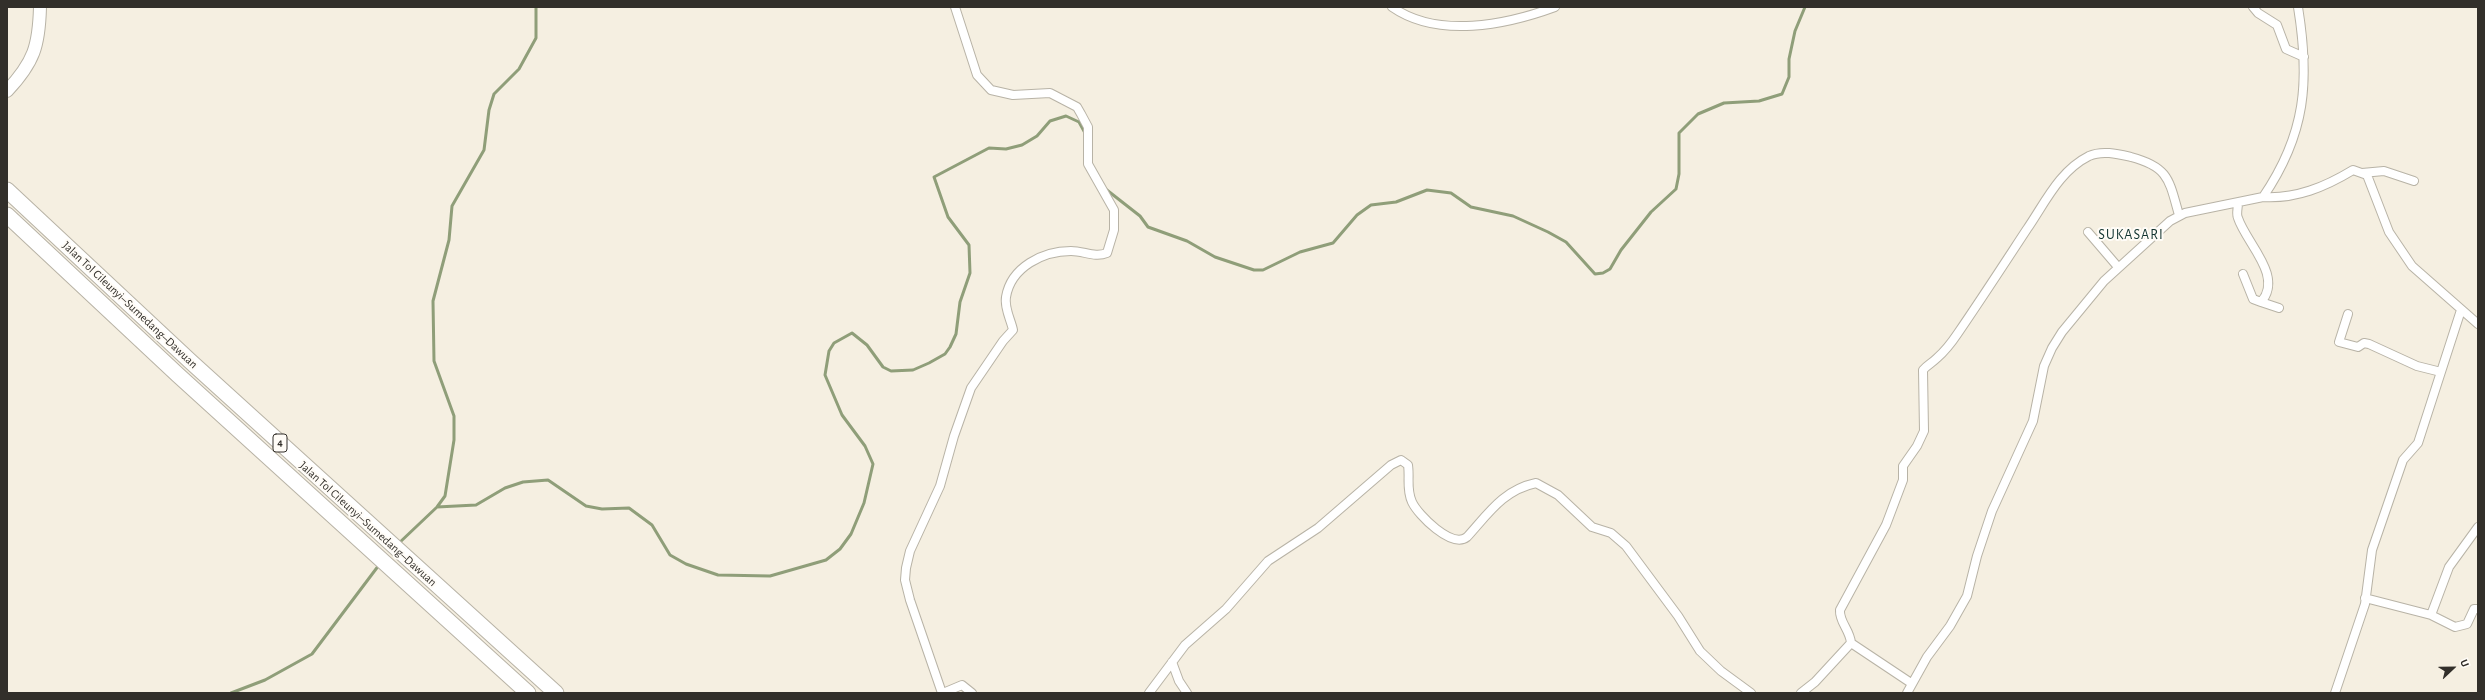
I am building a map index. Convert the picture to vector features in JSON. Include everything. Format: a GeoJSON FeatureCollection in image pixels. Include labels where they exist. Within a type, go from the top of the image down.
{"type":"FeatureCollection","features":[{"type":"Feature","properties":{"kind":"highway","name":"Jalan Tol Cileunyi–Sumedang–Dawuan"},"geometry":{"type":"LineString","coordinates":[[7,190],[190,361],[556,693]]}},
{"type":"Feature","properties":{"kind":"highway","name":"Jalan Tol Cileunyi–Sumedang–Dawuan"},"geometry":{"type":"LineString","coordinates":[[7,215],[178,375],[528,693]]}},
{"type":"Feature","properties":{"kind":"street"},"geometry":{"type":"LineString","coordinates":[[7,91],[26,69],[37,49],[40,7]]}},
{"type":"Feature","properties":{"kind":"street"},"geometry":{"type":"LineString","coordinates":[[955,7],[977,75],[991,90],[1013,94],[1050,93],[1076,108],[1082,114],[1088,127],[1088,164],[1114,210],[1114,230],[1107,253],[1099,256],[1071,251],[1038,257],[1026,265],[1011,284],[1006,298],[1013,330],[971,388],[954,436],[940,486],[910,552],[905,580],[943,693],[962,685],[972,693]]}},
{"type":"Feature","properties":{"kind":"street"},"geometry":{"type":"LineString","coordinates":[[1392,7],[1403,14],[1423,22],[1443,25],[1481,24],[1528,16],[1555,7]]}},
{"type":"Feature","properties":{"kind":"street"},"geometry":{"type":"LineString","coordinates":[[2253,7],[2258,13],[2277,25],[2286,49],[2304,57]]}},
{"type":"Feature","properties":{"kind":"street"},"geometry":{"type":"LineString","coordinates":[[2263,196],[2286,159],[2297,131],[2302,103],[2304,57],[2298,7]]}},
{"type":"Feature","properties":{"kind":"street"},"geometry":{"type":"LineString","coordinates":[[1911,683],[1851,643],[1848,630],[1839,617],[1840,610],[1886,525],[1903,480],[1904,466],[1924,432],[1923,370],[1945,350],[1959,332],[2029,227],[2052,188],[2076,165],[2091,156],[2102,153],[2117,154],[2148,162],[2162,170],[2168,180],[2179,215]]}},
{"type":"Feature","properties":{"kind":"street"},"geometry":{"type":"LineString","coordinates":[[1907,693],[1911,683],[1950,626],[1967,596],[1977,556],[1992,511],[2033,421],[2044,366],[2052,348],[2076,314],[2118,267],[2179,215],[2238,203],[2263,196],[2281,198],[2295,196],[2318,188],[2353,170],[2362,173],[2366,175],[2372,186],[2389,232],[2412,266],[2460,310],[2477,322]]}},
{"type":"Feature","properties":{"kind":"street"},"geometry":{"type":"LineString","coordinates":[[2362,173],[2384,171],[2414,181]]}},
{"type":"Feature","properties":{"kind":"street"},"geometry":{"type":"LineString","coordinates":[[2238,203],[2237,217],[2268,276],[2266,291],[2261,302]]}},
{"type":"Feature","properties":{"kind":"street"},"geometry":{"type":"LineString","coordinates":[[2088,232],[2118,267]]}},
{"type":"Feature","properties":{"kind":"street"},"geometry":{"type":"LineString","coordinates":[[2243,274],[2253,299],[2279,308]]}},
{"type":"Feature","properties":{"kind":"street"},"geometry":{"type":"LineString","coordinates":[[2335,693],[2365,598],[2372,550],[2403,460],[2418,443],[2460,310]]}},
{"type":"Feature","properties":{"kind":"street"},"geometry":{"type":"LineString","coordinates":[[2348,314],[2340,342],[2358,347],[2364,343],[2369,344],[2417,366],[2441,372]]}},
{"type":"Feature","properties":{"kind":"street"},"geometry":{"type":"LineString","coordinates":[[1149,693],[1185,645],[1226,609],[1268,560],[1318,528],[1391,465],[1401,460],[1408,465],[1408,486],[1416,507],[1447,537],[1455,540],[1463,540],[1482,517],[1504,497],[1529,485],[1536,483],[1558,495],[1592,527],[1611,534],[1626,546],[1678,616],[1700,651],[1721,671],[1751,693]]}},
{"type":"Feature","properties":{"kind":"street"},"geometry":{"type":"LineString","coordinates":[[2431,615],[2449,567],[2478,527]]}},
{"type":"Feature","properties":{"kind":"street"},"geometry":{"type":"LineString","coordinates":[[2365,598],[2431,615],[2455,627],[2462,627],[2467,624],[2474,609],[2478,609]]}},
{"type":"Feature","properties":{"kind":"street"},"geometry":{"type":"LineString","coordinates":[[1801,693],[1815,682],[1851,643]]}},
{"type":"Feature","properties":{"kind":"street"},"geometry":{"type":"LineString","coordinates":[[1172,662],[1179,681],[1187,693]]}},
{"type":"Feature","properties":{"kind":"waterway"},"geometry":{"type":"LineString","coordinates":[[398,544],[437,507],[445,496],[454,440],[454,416],[434,361],[433,301],[449,240],[452,206],[484,150],[489,110],[494,94],[519,69],[536,38],[536,7]]}},
{"type":"Feature","properties":{"kind":"waterway"},"geometry":{"type":"LineString","coordinates":[[1103,187],[1140,216],[1148,227],[1187,241],[1215,257],[1254,270],[1263,270],[1300,252],[1333,243],[1357,215],[1371,205],[1396,202],[1427,190],[1451,193],[1471,207],[1513,216],[1548,232],[1566,242],[1595,274],[1603,273],[1610,269],[1621,250],[1651,212],[1676,189],[1679,174],[1679,133],[1698,114],[1724,103],[1759,101],[1782,94],[1789,77],[1789,59],[1795,31],[1805,7]]}},
{"type":"Feature","properties":{"kind":"waterway"},"geometry":{"type":"LineString","coordinates":[[437,507],[476,505],[505,488],[523,482],[548,480],[586,506],[602,509],[629,508],[652,525],[670,555],[686,564],[718,575],[770,576],[826,560],[840,549],[851,534],[864,503],[873,464],[865,446],[842,415],[825,375],[829,351],[834,343],[852,333],[867,345],[883,367],[891,371],[913,370],[945,354],[956,334],[960,302],[970,273],[969,245],[948,217],[934,177],[989,148],[1006,149],[1022,145],[1037,136],[1050,121],[1066,116],[1079,122],[1085,133]]}},
{"type":"Feature","properties":{"kind":"waterway"},"geometry":{"type":"LineString","coordinates":[[231,693],[265,680],[312,654],[379,565]]}},
{"type":"Feature","properties":{"kind":"district","name":"SUKASARI"},"geometry":{"type":"Point","coordinates":[2131,235]}}]}
